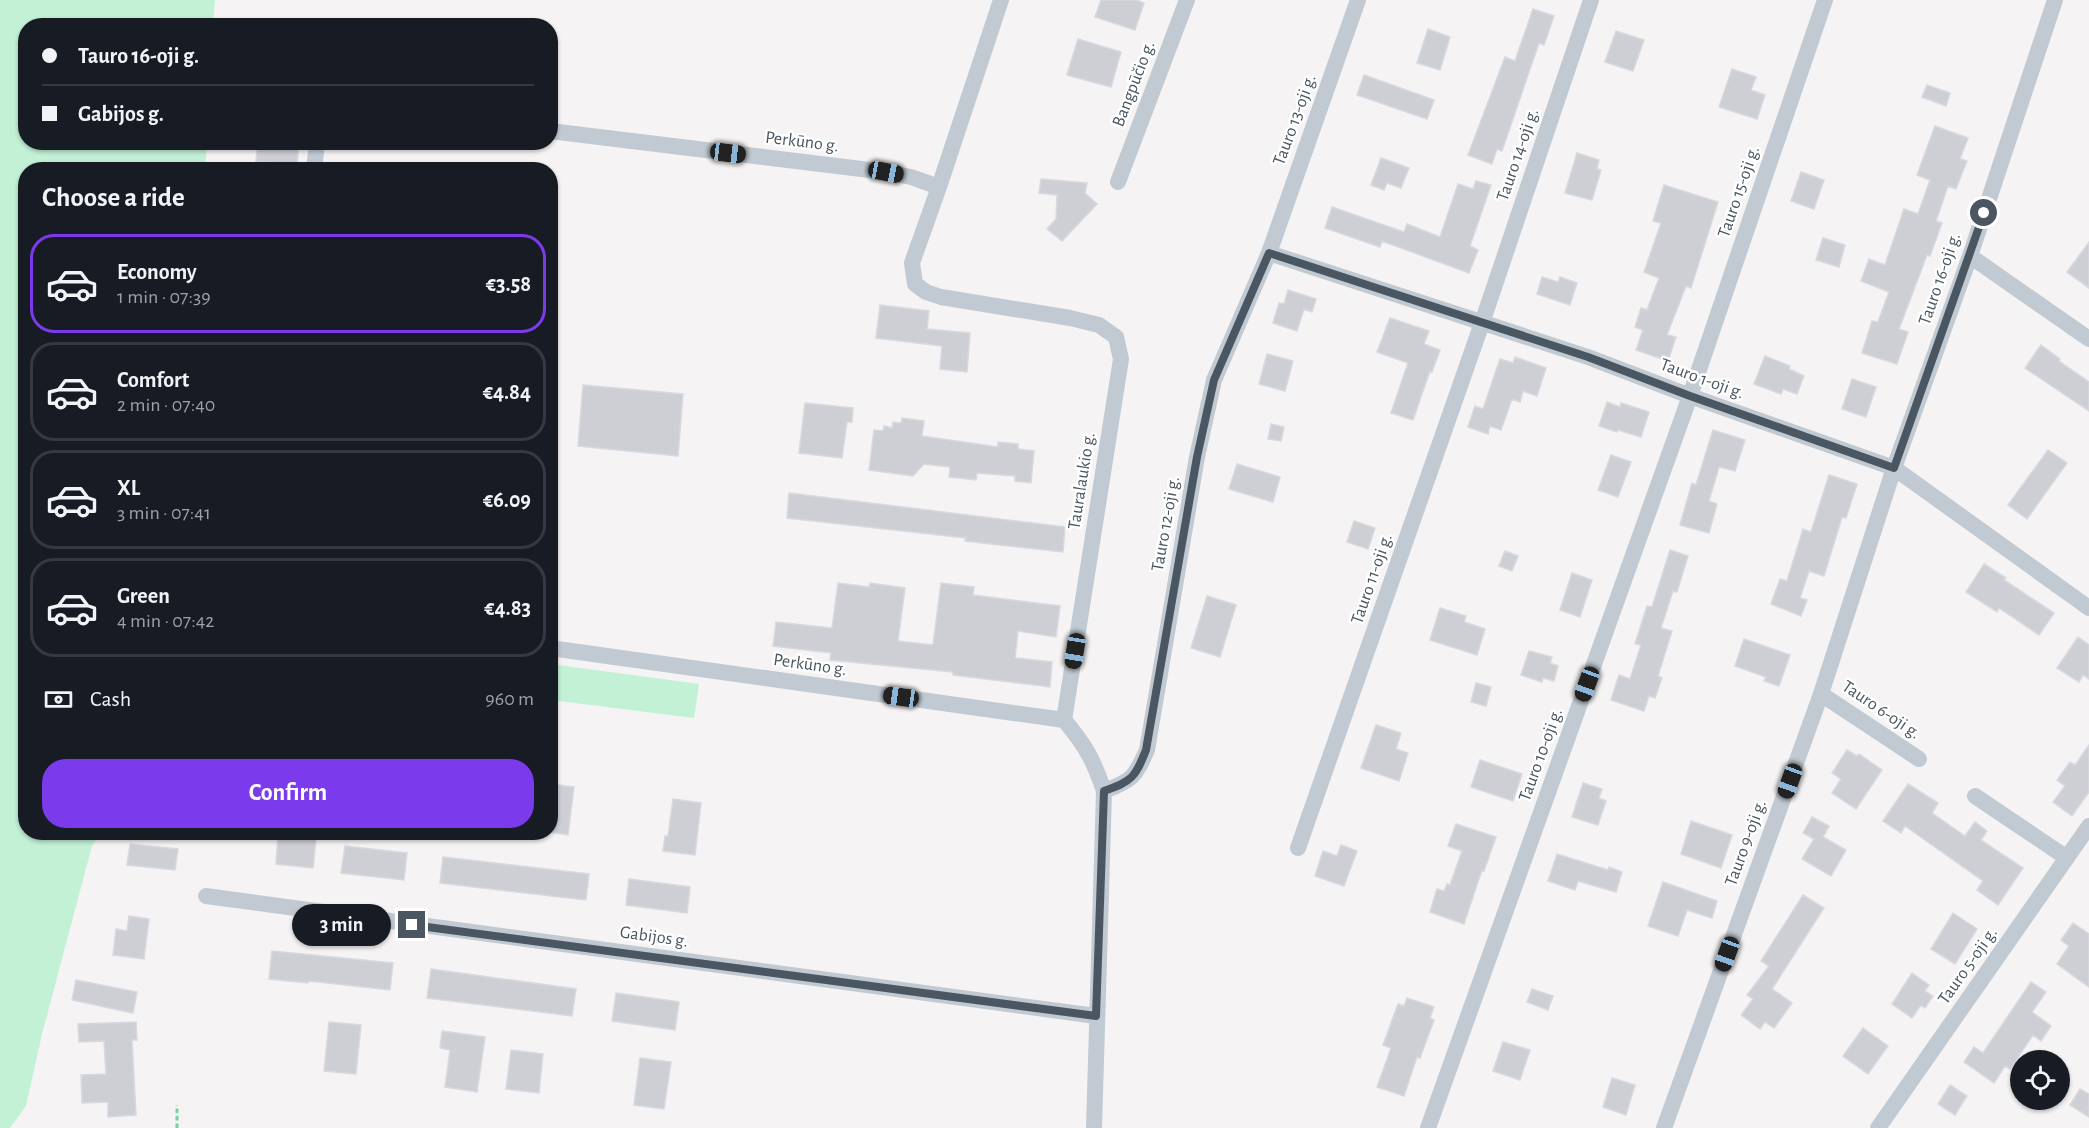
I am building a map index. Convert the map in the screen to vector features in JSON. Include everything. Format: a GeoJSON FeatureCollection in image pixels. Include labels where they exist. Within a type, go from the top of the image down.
{"type":"FeatureCollection","features":[{"type":"Feature","properties":{"kind":"street","name":"Tauralaukio g."},"geometry":{"type":"LineString","coordinates":[[1001,0],[912,263],[915,284],[926,292],[940,297],[1070,318],[1099,325],[1116,337],[1121,358],[1064,720]]}},
{"type":"Feature","properties":{"kind":"street","name":"Bangpūčio g."},"geometry":{"type":"LineString","coordinates":[[1118,182],[1187,0]]}},
{"type":"Feature","properties":{"kind":"street","name":"Tauro 13-oji g."},"geometry":{"type":"LineString","coordinates":[[1269,253],[1359,0]]}},
{"type":"Feature","properties":{"kind":"street","name":"Tauro 14-oji g."},"geometry":{"type":"LineString","coordinates":[[1482,323],[1591,0]]}},
{"type":"Feature","properties":{"kind":"street","name":"Tauro 15-oji g."},"geometry":{"type":"LineString","coordinates":[[1690,396],[1825,0]]}},
{"type":"Feature","properties":{"kind":"street","name":"Tauro 16-oji g."},"geometry":{"type":"LineString","coordinates":[[1894,468],[1970,256],[2055,0]]}},
{"type":"Feature","properties":{"kind":"street","name":"Perkūno g."},"geometry":{"type":"LineString","coordinates":[[558,132],[886,172],[911,177],[939,187]]}},
{"type":"Feature","properties":{"kind":"street","name":"Tauro 1-oji g."},"geometry":{"type":"LineString","coordinates":[[1269,253],[1588,357],[1690,396],[1894,468],[2089,608]]}},
{"type":"Feature","properties":{"kind":"street","name":"Tauro 12-oji g."},"geometry":{"type":"LineString","coordinates":[[1104,791],[1126,783],[1138,770],[1146,750],[1197,457],[1214,380],[1269,253]]}},
{"type":"Feature","properties":{"kind":"street"},"geometry":{"type":"LineString","coordinates":[[1970,256],[2089,339]]}},
{"type":"Feature","properties":{"kind":"street","name":"Tauro 11-oji g."},"geometry":{"type":"LineString","coordinates":[[1298,848],[1482,323]]}},
{"type":"Feature","properties":{"kind":"street","name":"Tauro 10-oji g."},"geometry":{"type":"LineString","coordinates":[[1428,1128],[1690,396]]}},
{"type":"Feature","properties":{"kind":"street","name":"Tauro 9-oji g."},"geometry":{"type":"LineString","coordinates":[[1664,1128],[1821,694],[1894,468]]}},
{"type":"Feature","properties":{"kind":"street","name":"Perkūno g."},"geometry":{"type":"LineString","coordinates":[[558,649],[1064,720]]}},
{"type":"Feature","properties":{"kind":"street","name":"Tauro 6-oji g."},"geometry":{"type":"LineString","coordinates":[[1821,694],[1919,759]]}},
{"type":"Feature","properties":{"kind":"street"},"geometry":{"type":"LineString","coordinates":[[1064,720],[1083,743],[1094,763],[1104,791],[1094,1128]]}},
{"type":"Feature","properties":{"kind":"street"},"geometry":{"type":"LineString","coordinates":[[1975,796],[2067,858]]}},
{"type":"Feature","properties":{"kind":"street","name":"Tauro 5-oji g."},"geometry":{"type":"LineString","coordinates":[[1878,1128],[2089,826]]}},
{"type":"Feature","properties":{"kind":"street","name":"Gabijos g."},"geometry":{"type":"LineString","coordinates":[[206,896],[1096,1016]]}},
{"type":"Feature","properties":{"kind":"path"},"geometry":{"type":"LineString","coordinates":[[177,1106],[177,1128]]}},
{"type":"Feature","properties":{"kind":"green space"},"geometry":{"type":"Polygon","coordinates":[[[0,0],[215,0],[214,18],[18,18],[18,150],[206,150],[206,162],[18,162],[18,840],[96,840],[92,846],[42,1034],[26,1106],[10,1128],[0,1128],[0,0]]]}},
{"type":"Feature","properties":{"kind":"green space"},"geometry":{"type":"Polygon","coordinates":[[[558,665],[699,684],[694,718],[558,701],[558,665]]]}},
{"type":"Feature","properties":{"kind":"building"},"geometry":{"type":"Polygon","coordinates":[[[1101,0],[1136,0],[1144,3],[1135,30],[1095,17],[1101,0]]]}},
{"type":"Feature","properties":{"kind":"building"},"geometry":{"type":"Polygon","coordinates":[[[1533,9],[1554,16],[1544,45],[1539,43],[1502,151],[1497,149],[1492,164],[1468,155],[1505,57],[1515,61],[1533,9]]]}},
{"type":"Feature","properties":{"kind":"building"},"geometry":{"type":"Polygon","coordinates":[[[1428,29],[1450,37],[1440,70],[1417,63],[1428,29]]]}},
{"type":"Feature","properties":{"kind":"building"},"geometry":{"type":"Polygon","coordinates":[[[1616,31],[1644,40],[1633,71],[1605,62],[1616,31]]]}},
{"type":"Feature","properties":{"kind":"building"},"geometry":{"type":"Polygon","coordinates":[[[1078,39],[1121,52],[1111,87],[1067,75],[1078,39]]]}},
{"type":"Feature","properties":{"kind":"building"},"geometry":{"type":"Polygon","coordinates":[[[1732,69],[1756,77],[1751,90],[1765,95],[1757,119],[1719,107],[1732,69]]]}},
{"type":"Feature","properties":{"kind":"building"},"geometry":{"type":"Polygon","coordinates":[[[1364,75],[1434,100],[1427,119],[1357,95],[1364,75]]]}},
{"type":"Feature","properties":{"kind":"building"},"geometry":{"type":"Polygon","coordinates":[[[1927,85],[1950,93],[1946,106],[1922,97],[1927,85]]]}},
{"type":"Feature","properties":{"kind":"building"},"geometry":{"type":"Polygon","coordinates":[[[1935,126],[1968,138],[1960,159],[1967,161],[1956,189],[1948,186],[1936,221],[1942,223],[1930,256],[1927,255],[1899,329],[1908,332],[1897,364],[1862,353],[1872,321],[1878,322],[1889,292],[1861,281],[1869,259],[1885,265],[1904,209],[1918,214],[1930,180],[1917,175],[1935,126]]]}},
{"type":"Feature","properties":{"kind":"building"},"geometry":{"type":"Polygon","coordinates":[[[257,150],[298,150],[297,162],[256,161],[257,150]]]}},
{"type":"Feature","properties":{"kind":"building"},"geometry":{"type":"Polygon","coordinates":[[[1577,153],[1599,160],[1597,169],[1601,170],[1592,200],[1565,193],[1577,153]]]}},
{"type":"Feature","properties":{"kind":"building"},"geometry":{"type":"Polygon","coordinates":[[[1381,158],[1409,168],[1401,188],[1387,183],[1384,190],[1371,185],[1381,158]]]}},
{"type":"Feature","properties":{"kind":"building"},"geometry":{"type":"Polygon","coordinates":[[[1801,172],[1824,180],[1814,209],[1791,201],[1801,172]]]}},
{"type":"Feature","properties":{"kind":"building"},"geometry":{"type":"Polygon","coordinates":[[[1041,179],[1087,183],[1085,193],[1097,204],[1062,241],[1047,229],[1056,219],[1057,195],[1039,193],[1041,179]]]}},
{"type":"Feature","properties":{"kind":"building"},"geometry":{"type":"Polygon","coordinates":[[[1476,181],[1491,185],[1470,246],[1478,250],[1469,273],[1382,241],[1380,247],[1325,228],[1332,207],[1404,232],[1407,224],[1440,237],[1458,184],[1473,189],[1476,181]]]}},
{"type":"Feature","properties":{"kind":"building"},"geometry":{"type":"Polygon","coordinates":[[[1664,185],[1718,202],[1691,288],[1686,286],[1667,335],[1676,337],[1668,361],[1636,350],[1643,330],[1635,327],[1641,308],[1647,310],[1659,278],[1644,272],[1661,223],[1653,221],[1664,185]]]}},
{"type":"Feature","properties":{"kind":"building"},"geometry":{"type":"Polygon","coordinates":[[[1823,238],[1845,245],[1839,267],[1816,260],[1823,238]]]}},
{"type":"Feature","properties":{"kind":"building"},"geometry":{"type":"Polygon","coordinates":[[[2089,242],[2089,288],[2067,272],[2089,242]]]}},
{"type":"Feature","properties":{"kind":"building"},"geometry":{"type":"Polygon","coordinates":[[[1542,277],[1558,282],[1560,277],[1577,283],[1570,305],[1537,294],[1542,277]]]}},
{"type":"Feature","properties":{"kind":"building"},"geometry":{"type":"Polygon","coordinates":[[[1288,290],[1316,299],[1312,312],[1304,309],[1297,331],[1273,323],[1279,303],[1284,304],[1288,290]]]}},
{"type":"Feature","properties":{"kind":"building"},"geometry":{"type":"Polygon","coordinates":[[[880,305],[929,311],[927,329],[970,333],[967,372],[940,369],[942,346],[876,338],[880,305]]]}},
{"type":"Feature","properties":{"kind":"building"},"geometry":{"type":"Polygon","coordinates":[[[1390,318],[1429,331],[1424,344],[1440,350],[1413,420],[1391,413],[1408,363],[1377,352],[1390,318]]]}},
{"type":"Feature","properties":{"kind":"building"},"geometry":{"type":"Polygon","coordinates":[[[2041,345],[2089,382],[2089,411],[2025,368],[2041,345]]]}},
{"type":"Feature","properties":{"kind":"building"},"geometry":{"type":"Polygon","coordinates":[[[1267,354],[1293,361],[1285,391],[1259,384],[1267,354]]]}},
{"type":"Feature","properties":{"kind":"building"},"geometry":{"type":"Polygon","coordinates":[[[1765,356],[1790,366],[1789,369],[1804,376],[1797,394],[1783,389],[1781,394],[1754,384],[1765,356]]]}},
{"type":"Feature","properties":{"kind":"building"},"geometry":{"type":"Polygon","coordinates":[[[1515,357],[1546,368],[1537,396],[1523,391],[1520,402],[1512,399],[1501,430],[1490,426],[1488,434],[1468,427],[1475,406],[1483,409],[1500,359],[1513,363],[1515,357]]]}},
{"type":"Feature","properties":{"kind":"building"},"geometry":{"type":"Polygon","coordinates":[[[1852,379],[1876,387],[1866,417],[1842,409],[1852,379]]]}},
{"type":"Feature","properties":{"kind":"building"},"geometry":{"type":"Polygon","coordinates":[[[583,385],[683,394],[678,456],[578,446],[583,385]]]}},
{"type":"Feature","properties":{"kind":"building"},"geometry":{"type":"Polygon","coordinates":[[[1607,402],[1620,407],[1621,403],[1649,412],[1641,437],[1599,426],[1607,402]]]}},
{"type":"Feature","properties":{"kind":"building"},"geometry":{"type":"Polygon","coordinates":[[[805,403],[853,408],[852,422],[847,422],[842,458],[799,453],[805,403]]]}},
{"type":"Feature","properties":{"kind":"building"},"geometry":{"type":"Polygon","coordinates":[[[902,418],[924,421],[922,436],[998,447],[998,442],[1018,444],[1018,449],[1034,451],[1031,483],[1015,481],[1015,476],[977,473],[976,480],[949,477],[950,467],[924,464],[913,476],[869,470],[874,430],[883,431],[884,426],[892,428],[893,422],[901,423],[902,418]]]}},
{"type":"Feature","properties":{"kind":"building"},"geometry":{"type":"Polygon","coordinates":[[[1271,424],[1284,427],[1281,441],[1268,439],[1271,424]]]}},
{"type":"Feature","properties":{"kind":"building"},"geometry":{"type":"Polygon","coordinates":[[[1713,430],[1745,440],[1735,471],[1719,467],[1709,501],[1717,504],[1709,533],[1680,525],[1692,483],[1696,485],[1713,430]]]}},
{"type":"Feature","properties":{"kind":"building"},"geometry":{"type":"Polygon","coordinates":[[[2048,450],[2067,463],[2027,519],[2008,505],[2048,450]]]}},
{"type":"Feature","properties":{"kind":"building"},"geometry":{"type":"Polygon","coordinates":[[[1611,455],[1631,462],[1618,497],[1598,490],[1611,455]]]}},
{"type":"Feature","properties":{"kind":"building"},"geometry":{"type":"Polygon","coordinates":[[[1237,464],[1280,477],[1273,502],[1229,489],[1237,464]]]}},
{"type":"Feature","properties":{"kind":"building"},"geometry":{"type":"Polygon","coordinates":[[[1829,475],[1857,484],[1846,518],[1842,517],[1824,576],[1809,571],[1800,598],[1807,600],[1801,616],[1771,604],[1780,579],[1787,581],[1803,529],[1811,532],[1829,475]]]}},
{"type":"Feature","properties":{"kind":"building"},"geometry":{"type":"Polygon","coordinates":[[[789,493],[1065,527],[1063,552],[965,541],[966,538],[787,518],[789,493]]]}},
{"type":"Feature","properties":{"kind":"building"},"geometry":{"type":"Polygon","coordinates":[[[1354,521],[1375,528],[1368,549],[1347,542],[1354,521]]]}},
{"type":"Feature","properties":{"kind":"building"},"geometry":{"type":"Polygon","coordinates":[[[1670,550],[1688,556],[1677,592],[1673,591],[1661,628],[1672,631],[1658,676],[1662,678],[1655,698],[1649,696],[1644,711],[1611,700],[1619,675],[1630,679],[1641,645],[1635,644],[1647,606],[1652,607],[1670,550]]]}},
{"type":"Feature","properties":{"kind":"building"},"geometry":{"type":"Polygon","coordinates":[[[1505,551],[1518,556],[1512,571],[1499,566],[1505,551]]]}},
{"type":"Feature","properties":{"kind":"building"},"geometry":{"type":"Polygon","coordinates":[[[1984,564],[2054,613],[2039,635],[1999,608],[1997,612],[1966,592],[1984,564]]]}},
{"type":"Feature","properties":{"kind":"building"},"geometry":{"type":"Polygon","coordinates":[[[1572,573],[1592,580],[1580,617],[1560,610],[1572,573]]]}},
{"type":"Feature","properties":{"kind":"building"},"geometry":{"type":"Polygon","coordinates":[[[838,583],[869,587],[870,583],[905,588],[898,641],[933,645],[941,583],[974,587],[973,595],[1060,606],[1056,637],[1018,631],[1015,658],[1052,662],[1050,687],[953,675],[953,672],[830,660],[831,653],[773,646],[776,622],[832,628],[838,583]]]}},
{"type":"Feature","properties":{"kind":"building"},"geometry":{"type":"Polygon","coordinates":[[[1207,596],[1236,605],[1220,657],[1191,648],[1207,596]]]}},
{"type":"Feature","properties":{"kind":"building"},"geometry":{"type":"Polygon","coordinates":[[[1440,608],[1466,616],[1464,622],[1485,629],[1477,655],[1430,640],[1440,608]]]}},
{"type":"Feature","properties":{"kind":"building"},"geometry":{"type":"Polygon","coordinates":[[[2078,637],[2089,645],[2089,679],[2083,675],[2079,682],[2057,668],[2078,637]]]}},
{"type":"Feature","properties":{"kind":"building"},"geometry":{"type":"Polygon","coordinates":[[[1744,639],[1790,655],[1779,686],[1764,681],[1766,677],[1735,666],[1744,639]]]}},
{"type":"Feature","properties":{"kind":"building"},"geometry":{"type":"Polygon","coordinates":[[[1529,651],[1552,657],[1550,663],[1558,666],[1554,681],[1543,678],[1542,682],[1521,675],[1529,651]]]}},
{"type":"Feature","properties":{"kind":"building"},"geometry":{"type":"Polygon","coordinates":[[[1476,683],[1491,687],[1486,706],[1471,702],[1476,683]]]}},
{"type":"Feature","properties":{"kind":"building"},"geometry":{"type":"Polygon","coordinates":[[[1376,725],[1401,733],[1396,749],[1408,753],[1399,781],[1361,768],[1376,725]]]}},
{"type":"Feature","properties":{"kind":"building"},"geometry":{"type":"Polygon","coordinates":[[[2089,745],[2089,792],[2072,816],[2053,802],[2065,786],[2057,780],[2070,762],[2075,765],[2089,745]]]}},
{"type":"Feature","properties":{"kind":"building"},"geometry":{"type":"Polygon","coordinates":[[[1847,750],[1857,756],[1859,754],[1882,770],[1856,809],[1832,793],[1841,779],[1832,773],[1847,750]]]}},
{"type":"Feature","properties":{"kind":"building"},"geometry":{"type":"Polygon","coordinates":[[[1480,760],[1522,774],[1513,801],[1471,787],[1480,760]]]}},
{"type":"Feature","properties":{"kind":"building"},"geometry":{"type":"Polygon","coordinates":[[[1583,783],[1602,789],[1599,798],[1606,801],[1598,825],[1572,817],[1583,783]]]}},
{"type":"Feature","properties":{"kind":"building"},"geometry":{"type":"Polygon","coordinates":[[[1908,784],[1938,803],[1932,813],[1965,836],[1975,822],[1987,831],[1981,840],[2023,868],[1998,905],[1977,890],[1983,881],[1905,826],[1901,833],[1883,821],[1908,784]]]}},
{"type":"Feature","properties":{"kind":"building"},"geometry":{"type":"Polygon","coordinates":[[[558,785],[574,787],[568,835],[558,833],[558,785]]]}},
{"type":"Feature","properties":{"kind":"building"},"geometry":{"type":"Polygon","coordinates":[[[673,799],[701,803],[695,855],[663,851],[665,836],[668,836],[673,799]]]}},
{"type":"Feature","properties":{"kind":"building"},"geometry":{"type":"Polygon","coordinates":[[[1812,817],[1829,826],[1823,837],[1846,850],[1831,876],[1802,859],[1814,839],[1803,833],[1812,817]]]}},
{"type":"Feature","properties":{"kind":"building"},"geometry":{"type":"Polygon","coordinates":[[[1691,821],[1732,835],[1721,868],[1681,854],[1691,821]]]}},
{"type":"Feature","properties":{"kind":"building"},"geometry":{"type":"Polygon","coordinates":[[[1456,824],[1496,837],[1464,924],[1430,912],[1437,889],[1444,891],[1447,884],[1450,885],[1462,851],[1448,846],[1456,824]]]}},
{"type":"Feature","properties":{"kind":"building"},"geometry":{"type":"Polygon","coordinates":[[[278,840],[316,840],[313,868],[276,864],[278,840]]]}},
{"type":"Feature","properties":{"kind":"building"},"geometry":{"type":"Polygon","coordinates":[[[130,844],[178,849],[175,870],[127,865],[130,844]]]}},
{"type":"Feature","properties":{"kind":"building"},"geometry":{"type":"Polygon","coordinates":[[[1341,845],[1357,851],[1344,886],[1315,876],[1323,851],[1337,856],[1341,845]]]}},
{"type":"Feature","properties":{"kind":"building"},"geometry":{"type":"Polygon","coordinates":[[[345,846],[407,853],[404,880],[341,873],[345,846]]]}},
{"type":"Feature","properties":{"kind":"building"},"geometry":{"type":"Polygon","coordinates":[[[1557,854],[1608,870],[1609,867],[1622,872],[1616,892],[1578,881],[1575,890],[1548,881],[1557,854]]]}},
{"type":"Feature","properties":{"kind":"building"},"geometry":{"type":"Polygon","coordinates":[[[443,857],[589,874],[586,900],[440,883],[443,857]]]}},
{"type":"Feature","properties":{"kind":"building"},"geometry":{"type":"Polygon","coordinates":[[[629,879],[690,887],[687,913],[626,905],[629,879]]]}},
{"type":"Feature","properties":{"kind":"building"},"geometry":{"type":"Polygon","coordinates":[[[1663,882],[1717,901],[1712,918],[1687,910],[1678,936],[1648,926],[1663,882]]]}},
{"type":"Feature","properties":{"kind":"building"},"geometry":{"type":"Polygon","coordinates":[[[1803,895],[1824,908],[1772,989],[1792,1003],[1774,1028],[1765,1022],[1760,1029],[1741,1015],[1753,999],[1747,995],[1769,966],[1761,961],[1803,895]]]}},
{"type":"Feature","properties":{"kind":"building"},"geometry":{"type":"Polygon","coordinates":[[[1953,913],[1977,929],[1955,964],[1931,949],[1953,913]]]}},
{"type":"Feature","properties":{"kind":"building"},"geometry":{"type":"Polygon","coordinates":[[[129,916],[149,919],[144,959],[113,955],[116,929],[127,931],[129,916]]]}},
{"type":"Feature","properties":{"kind":"building"},"geometry":{"type":"Polygon","coordinates":[[[2073,923],[2089,934],[2089,987],[2057,964],[2069,946],[2061,940],[2073,923]]]}},
{"type":"Feature","properties":{"kind":"building"},"geometry":{"type":"Polygon","coordinates":[[[272,951],[393,963],[390,990],[269,979],[272,951]]]}},
{"type":"Feature","properties":{"kind":"building"},"geometry":{"type":"Polygon","coordinates":[[[431,969],[576,989],[572,1016],[427,998],[431,969]]]}},
{"type":"Feature","properties":{"kind":"building"},"geometry":{"type":"Polygon","coordinates":[[[1912,973],[1929,985],[1925,991],[1933,996],[1925,1008],[1921,1005],[1912,1018],[1892,1004],[1912,973]]]}},
{"type":"Feature","properties":{"kind":"building"},"geometry":{"type":"Polygon","coordinates":[[[76,980],[137,992],[133,1013],[72,1000],[76,980]]]}},
{"type":"Feature","properties":{"kind":"building"},"geometry":{"type":"Polygon","coordinates":[[[2031,982],[2046,992],[2032,1012],[2051,1026],[2041,1041],[2033,1035],[2023,1050],[2010,1050],[2010,1069],[2005,1066],[1994,1083],[1964,1062],[1974,1047],[1983,1053],[2031,982]]]}},
{"type":"Feature","properties":{"kind":"building"},"geometry":{"type":"Polygon","coordinates":[[[1532,989],[1553,996],[1548,1010],[1527,1002],[1532,989]]]}},
{"type":"Feature","properties":{"kind":"building"},"geometry":{"type":"Polygon","coordinates":[[[616,993],[679,1002],[675,1030],[612,1021],[616,993]]]}},
{"type":"Feature","properties":{"kind":"building"},"geometry":{"type":"Polygon","coordinates":[[[1407,998],[1434,1007],[1430,1018],[1434,1020],[1420,1058],[1417,1057],[1404,1096],[1377,1087],[1391,1048],[1383,1045],[1398,1004],[1404,1006],[1407,998]]]}},
{"type":"Feature","properties":{"kind":"building"},"geometry":{"type":"Polygon","coordinates":[[[136,1022],[137,1040],[132,1040],[136,1115],[108,1117],[108,1102],[82,1103],[81,1075],[106,1074],[104,1041],[79,1042],[78,1024],[136,1022]]]}},
{"type":"Feature","properties":{"kind":"building"},"geometry":{"type":"Polygon","coordinates":[[[329,1022],[361,1025],[356,1074],[324,1071],[329,1022]]]}},
{"type":"Feature","properties":{"kind":"building"},"geometry":{"type":"Polygon","coordinates":[[[1863,1028],[1888,1046],[1868,1074],[1843,1056],[1863,1028]]]}},
{"type":"Feature","properties":{"kind":"building"},"geometry":{"type":"Polygon","coordinates":[[[442,1031],[485,1037],[477,1092],[445,1087],[450,1050],[440,1048],[442,1031]]]}},
{"type":"Feature","properties":{"kind":"building"},"geometry":{"type":"Polygon","coordinates":[[[1503,1042],[1530,1050],[1520,1080],[1493,1071],[1503,1042]]]}},
{"type":"Feature","properties":{"kind":"building"},"geometry":{"type":"Polygon","coordinates":[[[511,1050],[543,1054],[539,1093],[506,1089],[511,1050]]]}},
{"type":"Feature","properties":{"kind":"building"},"geometry":{"type":"Polygon","coordinates":[[[640,1058],[671,1062],[664,1109],[634,1105],[640,1058]]]}},
{"type":"Feature","properties":{"kind":"building"},"geometry":{"type":"Polygon","coordinates":[[[1612,1078],[1635,1085],[1626,1115],[1603,1107],[1612,1078]]]}},
{"type":"Feature","properties":{"kind":"building"},"geometry":{"type":"Polygon","coordinates":[[[1950,1085],[1967,1096],[1955,1115],[1938,1104],[1950,1085]]]}},
{"type":"Feature","properties":{"kind":"building"},"geometry":{"type":"Polygon","coordinates":[[[2080,1089],[2089,1094],[2089,1117],[2070,1105],[2080,1089]]]}},
{"type":"Feature","properties":{"kind":"route"},"geometry":{"type":"LineString","coordinates":[[412,925],[1096,1016],[1104,791],[1126,783],[1138,770],[1146,750],[1197,457],[1214,380],[1269,253],[1588,357],[1690,396],[1894,468],[1984,213]]}}]}
